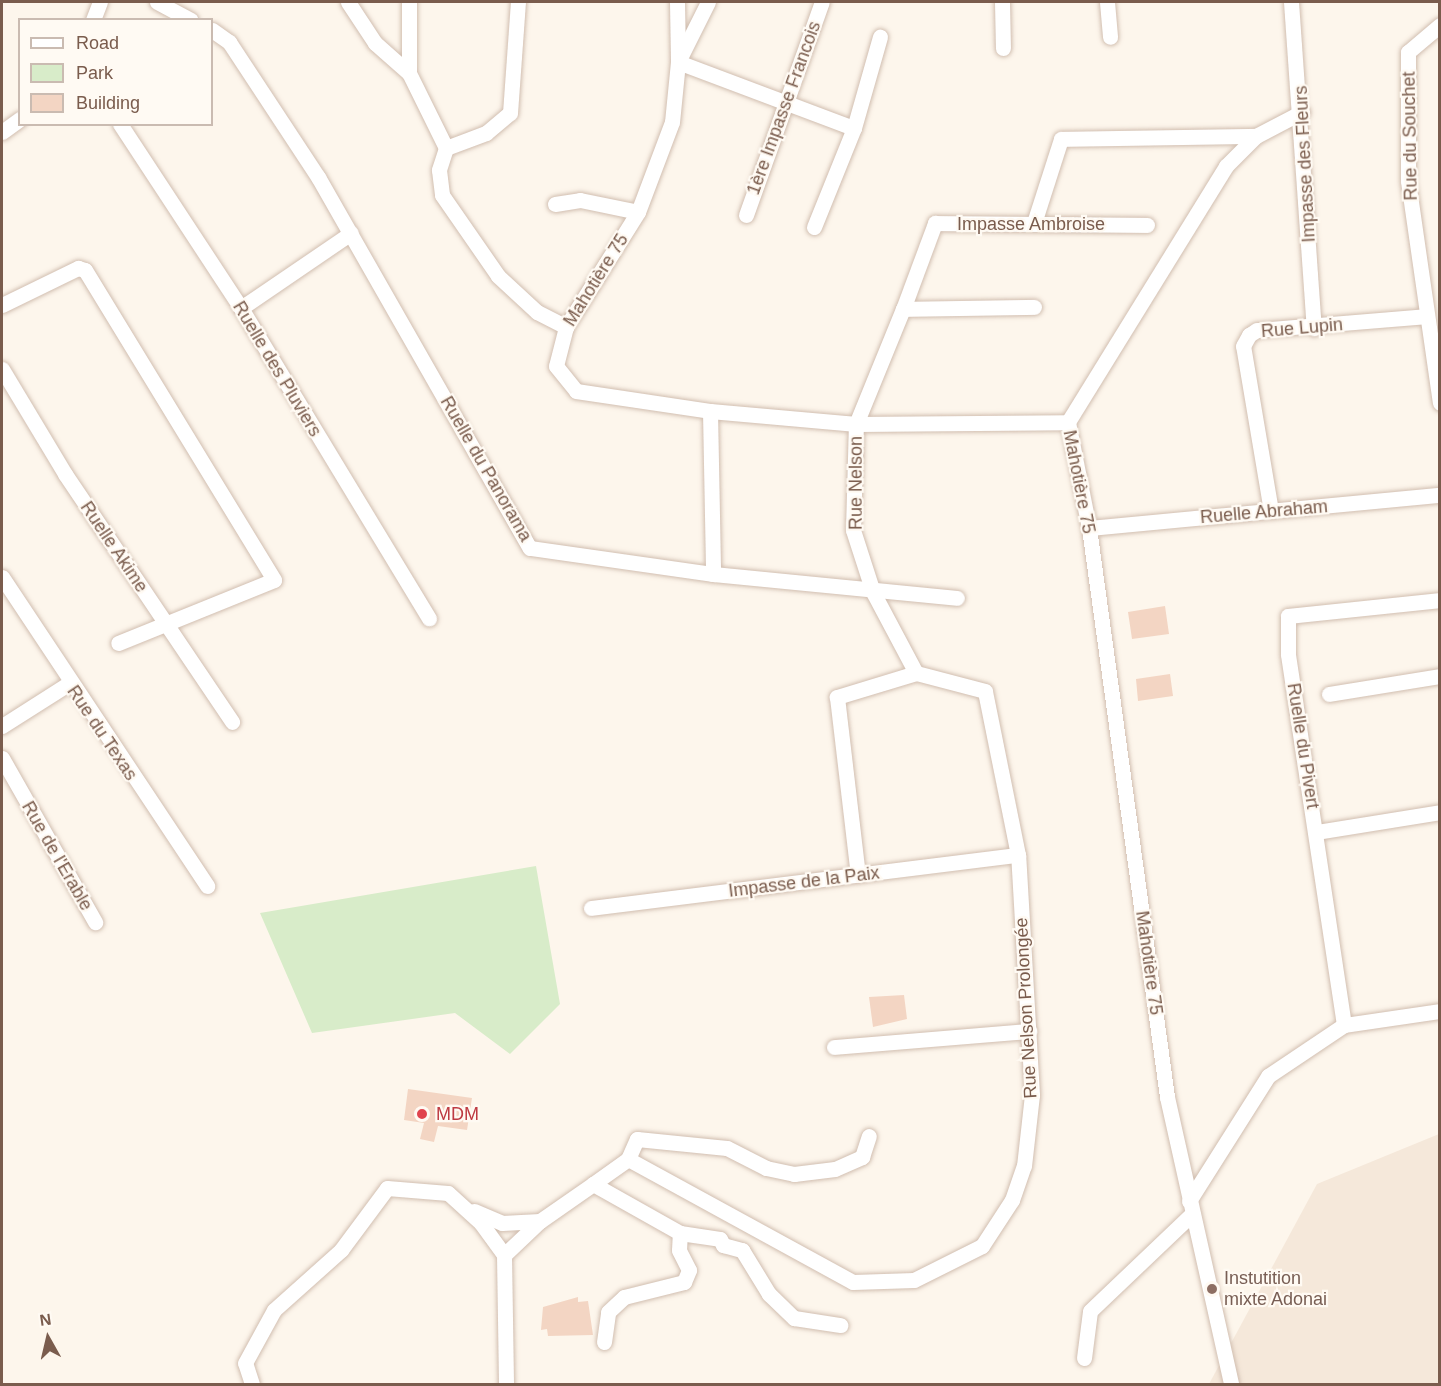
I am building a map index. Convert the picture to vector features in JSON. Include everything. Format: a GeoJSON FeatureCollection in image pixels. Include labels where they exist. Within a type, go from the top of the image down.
{"type":"FeatureCollection","features":[{"type":"Feature","properties":{"kind":"street"},"geometry":{"type":"LineString","coordinates":[[94,18],[100,2]]}},
{"type":"Feature","properties":{"kind":"street"},"geometry":{"type":"LineString","coordinates":[[157,2],[187,18]]}},
{"type":"Feature","properties":{"kind":"street"},"geometry":{"type":"LineString","coordinates":[[348,2],[375,43],[409,73],[446,148],[439,170],[442,195],[498,276],[537,312],[566,327]]}},
{"type":"Feature","properties":{"kind":"street"},"geometry":{"type":"LineString","coordinates":[[409,2],[409,73]]}},
{"type":"Feature","properties":{"kind":"street"},"geometry":{"type":"LineString","coordinates":[[446,148],[486,133],[510,113],[518,2]]}},
{"type":"Feature","properties":{"kind":"street"},"geometry":{"type":"LineString","coordinates":[[677,2],[678,62],[854,128]]}},
{"type":"Feature","properties":{"kind":"street","name":"Mahotière 75"},"geometry":{"type":"LineString","coordinates":[[708,2],[678,62],[672,122],[638,212],[566,327],[556,366],[576,391],[710,411],[856,424],[1068,422],[1089,528],[1167,1097],[1231,1384]]}},
{"type":"Feature","properties":{"kind":"street","name":"1ère Impasse Francois"},"geometry":{"type":"LineString","coordinates":[[746,215],[822,2]]}},
{"type":"Feature","properties":{"kind":"street"},"geometry":{"type":"LineString","coordinates":[[1002,2],[1003,48]]}},
{"type":"Feature","properties":{"kind":"street"},"geometry":{"type":"LineString","coordinates":[[1107,2],[1110,37]]}},
{"type":"Feature","properties":{"kind":"street","name":"Impasse des Fleurs"},"geometry":{"type":"LineString","coordinates":[[1292,2],[1302,112],[1314,328]]}},
{"type":"Feature","properties":{"kind":"street","name":"Rue du Souchet"},"geometry":{"type":"LineString","coordinates":[[1440,25],[1408,52],[1408,181],[1440,403]]}},
{"type":"Feature","properties":{"kind":"street","name":"Ruelle du Panorama"},"geometry":{"type":"LineString","coordinates":[[213,31],[229,42],[351,233],[530,548],[713,574],[873,592],[957,598]]}},
{"type":"Feature","properties":{"kind":"street"},"geometry":{"type":"LineString","coordinates":[[814,227],[854,128],[880,37]]}},
{"type":"Feature","properties":{"kind":"street"},"geometry":{"type":"LineString","coordinates":[[1068,422],[1226,166],[1256,136],[1302,112]]}},
{"type":"Feature","properties":{"kind":"street"},"geometry":{"type":"LineString","coordinates":[[2,132],[18,120]]}},
{"type":"Feature","properties":{"kind":"street","name":"Ruelle des Pluviers"},"geometry":{"type":"LineString","coordinates":[[121,126],[241,308],[429,618]]}},
{"type":"Feature","properties":{"kind":"street"},"geometry":{"type":"LineString","coordinates":[[1034,224],[1061,139],[1256,136]]}},
{"type":"Feature","properties":{"kind":"street"},"geometry":{"type":"LineString","coordinates":[[555,204],[580,200],[638,212]]}},
{"type":"Feature","properties":{"kind":"street","name":"Impasse Ambroise"},"geometry":{"type":"LineString","coordinates":[[903,309],[935,223],[1147,225]]}},
{"type":"Feature","properties":{"kind":"street"},"geometry":{"type":"LineString","coordinates":[[241,308],[351,233]]}},
{"type":"Feature","properties":{"kind":"street"},"geometry":{"type":"LineString","coordinates":[[2,305],[78,268],[85,270],[274,580],[118,643]]}},
{"type":"Feature","properties":{"kind":"street"},"geometry":{"type":"LineString","coordinates":[[856,424],[903,309],[1034,307]]}},
{"type":"Feature","properties":{"kind":"street","name":"Rue Lupin"},"geometry":{"type":"LineString","coordinates":[[1271,511],[1243,346],[1257,330],[1314,328],[1426,316]]}},
{"type":"Feature","properties":{"kind":"street","name":"Ruelle Akime"},"geometry":{"type":"LineString","coordinates":[[2,369],[232,722]]}},
{"type":"Feature","properties":{"kind":"street"},"geometry":{"type":"LineString","coordinates":[[710,411],[713,574]]}},
{"type":"Feature","properties":{"kind":"street","name":"Rue Nelson"},"geometry":{"type":"LineString","coordinates":[[856,424],[854,530],[873,592],[916,673]]}},
{"type":"Feature","properties":{"kind":"street","name":"Ruelle Abraham"},"geometry":{"type":"LineString","coordinates":[[1089,528],[1440,495]]}},
{"type":"Feature","properties":{"kind":"street","name":"Rue du Texas"},"geometry":{"type":"LineString","coordinates":[[2,577],[68,684],[207,886]]}},
{"type":"Feature","properties":{"kind":"street","name":"Ruelle du Pivert"},"geometry":{"type":"LineString","coordinates":[[1344,1025],[1317,832],[1288,654],[1288,616],[1440,600]]}},
{"type":"Feature","properties":{"kind":"street"},"geometry":{"type":"LineString","coordinates":[[858,876],[837,697],[916,673]]}},
{"type":"Feature","properties":{"kind":"street","name":"Rue Nelson Prolongée"},"geometry":{"type":"LineString","coordinates":[[627,1159],[853,1282],[914,1280],[982,1246],[1012,1200],[1024,1166],[1032,1095],[1018,855],[985,691],[916,673]]}},
{"type":"Feature","properties":{"kind":"street"},"geometry":{"type":"LineString","coordinates":[[1329,694],[1440,676]]}},
{"type":"Feature","properties":{"kind":"street"},"geometry":{"type":"LineString","coordinates":[[2,726],[68,684]]}},
{"type":"Feature","properties":{"kind":"street","name":"Rue de l'Erable"},"geometry":{"type":"LineString","coordinates":[[2,758],[95,922]]}},
{"type":"Feature","properties":{"kind":"street"},"geometry":{"type":"LineString","coordinates":[[1317,832],[1440,812]]}},
{"type":"Feature","properties":{"kind":"street","name":"Impasse de la Paix"},"geometry":{"type":"LineString","coordinates":[[591,908],[1018,855]]}},
{"type":"Feature","properties":{"kind":"street"},"geometry":{"type":"LineString","coordinates":[[1084,1358],[1090,1311],[1190,1208],[1268,1076],[1344,1025],[1440,1011]]}},
{"type":"Feature","properties":{"kind":"street"},"geometry":{"type":"LineString","coordinates":[[834,1047],[1029,1031]]}},
{"type":"Feature","properties":{"kind":"street"},"geometry":{"type":"LineString","coordinates":[[504,1256],[540,1221],[627,1159],[637,1139],[727,1148],[766,1168],[794,1174],[835,1169],[862,1157],[869,1136]]}},
{"type":"Feature","properties":{"kind":"street"},"geometry":{"type":"LineString","coordinates":[[593,1184],[680,1233],[720,1239],[723,1245],[742,1250],[769,1294],[794,1318],[840,1325]]}},
{"type":"Feature","properties":{"kind":"street"},"geometry":{"type":"LineString","coordinates":[[252,1384],[245,1363],[274,1310],[341,1250],[387,1188],[448,1193],[464,1207],[504,1256],[506,1384]]}},
{"type":"Feature","properties":{"kind":"street"},"geometry":{"type":"LineString","coordinates":[[464,1207],[502,1223],[540,1221]]}},
{"type":"Feature","properties":{"kind":"street"},"geometry":{"type":"LineString","coordinates":[[604,1342],[608,1312],[624,1297],[684,1282],[689,1270],[679,1250],[680,1233]]}},
{"type":"Feature","properties":{"kind":"shaded area"},"geometry":{"type":"Polygon","coordinates":[[[1439,1134],[1439,1384],[1209,1384],[1317,1184],[1439,1134]]]}},
{"type":"Feature","properties":{"kind":"green space"},"geometry":{"type":"Polygon","coordinates":[[[536,866],[560,1004],[510,1054],[455,1013],[312,1033],[260,913],[536,866]]]}},
{"type":"Feature","properties":{"kind":"building"},"geometry":{"type":"Polygon","coordinates":[[[1165,606],[1169,634],[1132,639],[1128,612],[1165,606]]]}},
{"type":"Feature","properties":{"kind":"building"},"geometry":{"type":"Polygon","coordinates":[[[1170,674],[1173,696],[1138,701],[1136,679],[1170,674]]]}},
{"type":"Feature","properties":{"kind":"building"},"geometry":{"type":"Polygon","coordinates":[[[904,995],[907,1019],[873,1027],[869,997],[904,995]]]}},
{"type":"Feature","properties":{"kind":"building"},"geometry":{"type":"Polygon","coordinates":[[[408,1089],[472,1098],[467,1130],[438,1126],[434,1142],[420,1139],[424,1123],[404,1120],[408,1089]]]}},
{"type":"Feature","properties":{"kind":"building"},"geometry":{"type":"Polygon","coordinates":[[[578,1297],[578,1302],[588,1301],[593,1335],[548,1336],[547,1329],[541,1330],[543,1307],[578,1297]]]}},
{"type":"Feature","properties":{"kind":"place","name":"MDM"},"geometry":{"type":"Point","coordinates":[422,1114]}},
{"type":"Feature","properties":{"kind":"place","name":"Instutition mixte Adonai"},"geometry":{"type":"Point","coordinates":[1212,1289]}}]}
